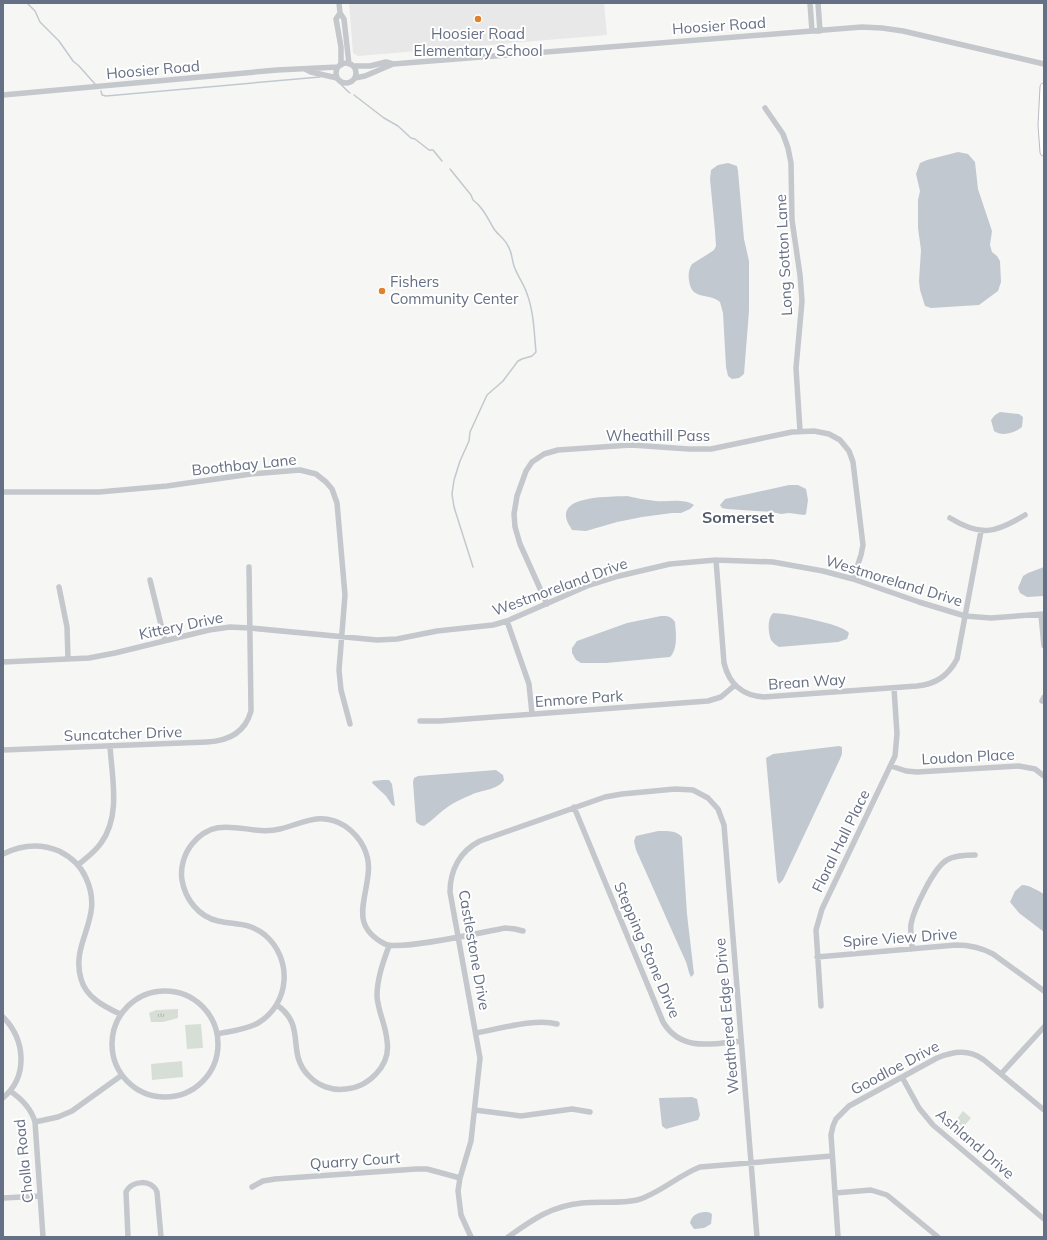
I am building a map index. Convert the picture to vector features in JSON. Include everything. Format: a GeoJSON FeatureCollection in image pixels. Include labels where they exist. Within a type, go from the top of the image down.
{"type":"FeatureCollection","features":[{"type":"Feature","properties":{"kind":"main road"},"geometry":{"type":"LineString","coordinates":[[1044,87],[1042,125],[1044,152]]}},
{"type":"Feature","properties":{"kind":"street"},"geometry":{"type":"LineString","coordinates":[[339,3],[340,13],[344,19],[351,65]]}},
{"type":"Feature","properties":{"kind":"street"},"geometry":{"type":"LineString","coordinates":[[810,3],[812,31]]}},
{"type":"Feature","properties":{"kind":"street"},"geometry":{"type":"LineString","coordinates":[[818,3],[820,31]]}},
{"type":"Feature","properties":{"kind":"street"},"geometry":{"type":"LineString","coordinates":[[340,13],[336,19],[341,47],[340,66]]}},
{"type":"Feature","properties":{"kind":"street","name":"Hoosier Road"},"geometry":{"type":"LineString","coordinates":[[355,78],[365,76],[393,64],[862,28],[894,30],[1044,64]]}},
{"type":"Feature","properties":{"kind":"street","name":"Hoosier Road"},"geometry":{"type":"LineString","coordinates":[[351,65],[370,66],[386,62],[393,64]]}},
{"type":"Feature","properties":{"kind":"street"},"geometry":{"type":"LineString","coordinates":[[346,63],[351,65],[356,70],[355,78],[352,81],[345,83],[338,78],[336,71],[340,66],[346,63]]}},
{"type":"Feature","properties":{"kind":"street","name":"Hoosier Road"},"geometry":{"type":"LineString","coordinates":[[3,95],[277,70],[340,66]]}},
{"type":"Feature","properties":{"kind":"street","name":"Hoosier Road"},"geometry":{"type":"LineString","coordinates":[[305,69],[311,72],[338,78]]}},
{"type":"Feature","properties":{"kind":"street","name":"Long Sotton Lane"},"geometry":{"type":"LineString","coordinates":[[765,108],[783,134],[792,163],[792,220],[800,275],[802,301],[796,368],[800,431]]}},
{"type":"Feature","properties":{"kind":"street","name":"Wheathill Pass"},"geometry":{"type":"LineString","coordinates":[[547,604],[520,544],[514,519],[515,502],[520,485],[528,468],[538,458],[555,451],[625,445],[689,450],[711,449],[800,431],[824,432],[840,440],[849,451],[853,462],[863,544],[853,579]]}},
{"type":"Feature","properties":{"kind":"street","name":"Boothbay Lane"},"geometry":{"type":"LineString","coordinates":[[3,492],[89,492],[167,486],[224,477],[281,471],[303,470],[316,474],[329,485],[337,503],[345,595],[338,662],[339,680],[350,724]]}},
{"type":"Feature","properties":{"kind":"street"},"geometry":{"type":"LineString","coordinates":[[950,518],[965,526],[981,531],[1000,528],[1025,515]]}},
{"type":"Feature","properties":{"kind":"street","name":"Brean Way"},"geometry":{"type":"LineString","coordinates":[[735,686],[751,695],[764,697],[894,688],[929,684],[940,680],[948,673],[957,659],[981,531]]}},
{"type":"Feature","properties":{"kind":"street"},"geometry":{"type":"LineString","coordinates":[[716,560],[724,663],[727,674],[735,686]]}},
{"type":"Feature","properties":{"kind":"street","name":"Westmoreland Drive"},"geometry":{"type":"LineString","coordinates":[[389,640],[437,631],[486,626],[507,621],[598,582],[629,573],[670,564],[716,560],[779,563],[823,571],[853,579],[965,616],[991,618],[1043,614]]}},
{"type":"Feature","properties":{"kind":"street"},"geometry":{"type":"LineString","coordinates":[[249,567],[250,628]]}},
{"type":"Feature","properties":{"kind":"street"},"geometry":{"type":"LineString","coordinates":[[150,580],[165,641]]}},
{"type":"Feature","properties":{"kind":"street"},"geometry":{"type":"LineString","coordinates":[[58,587],[67,628],[68,660]]}},
{"type":"Feature","properties":{"kind":"street"},"geometry":{"type":"LineString","coordinates":[[1043,614],[1044,646]]}},
{"type":"Feature","properties":{"kind":"street"},"geometry":{"type":"LineString","coordinates":[[507,621],[529,684],[532,714]]}},
{"type":"Feature","properties":{"kind":"street","name":"Kittery Drive"},"geometry":{"type":"LineString","coordinates":[[3,662],[68,660],[109,655],[216,629],[230,627],[372,640],[389,640]]}},
{"type":"Feature","properties":{"kind":"street","name":"Suncatcher Drive"},"geometry":{"type":"LineString","coordinates":[[3,750],[218,742],[231,737],[241,730],[251,711],[250,628]]}},
{"type":"Feature","properties":{"kind":"street","name":"Enmore Park"},"geometry":{"type":"LineString","coordinates":[[420,721],[440,721],[708,701],[721,697],[735,686]]}},
{"type":"Feature","properties":{"kind":"street","name":"Floral Hall Place"},"geometry":{"type":"LineString","coordinates":[[821,1006],[816,930],[820,914],[895,756],[897,739],[894,688]]}},
{"type":"Feature","properties":{"kind":"street"},"geometry":{"type":"LineString","coordinates":[[78,865],[100,844],[108,832],[112,819],[114,802],[110,746]]}},
{"type":"Feature","properties":{"kind":"street","name":"Loudon Place"},"geometry":{"type":"LineString","coordinates":[[891,766],[906,771],[917,772],[1019,766],[1035,769],[1044,776]]}},
{"type":"Feature","properties":{"kind":"street","name":"Castlestone Drive"},"geometry":{"type":"LineString","coordinates":[[471,1237],[459,1206],[458,1192],[460,1178],[471,1141],[480,1063],[450,886],[454,868],[470,846],[484,838],[615,795],[675,789],[693,790],[708,798]]}},
{"type":"Feature","properties":{"kind":"street","name":"Weathered Edge Drive"},"geometry":{"type":"LineString","coordinates":[[708,798],[718,809],[724,825],[757,1237]]}},
{"type":"Feature","properties":{"kind":"street","name":"Stepping Stone Drive"},"geometry":{"type":"LineString","coordinates":[[574,808],[664,1022],[669,1030],[680,1040],[692,1043],[700,1044],[741,1041]]}},
{"type":"Feature","properties":{"kind":"street"},"geometry":{"type":"LineString","coordinates":[[217,1034],[244,1029],[256,1024],[268,1016],[277,1005],[283,988],[285,974],[281,958],[274,945],[264,934],[251,926],[219,921],[206,916],[194,907],[186,894],[182,880],[183,860],[193,843],[209,831],[221,827],[231,826],[254,830],[273,830],[319,818],[331,820],[345,826],[358,838],[367,857],[368,875],[362,907],[366,926],[375,937],[389,946],[407,946],[505,928],[515,928],[523,931]]}},
{"type":"Feature","properties":{"kind":"street"},"geometry":{"type":"LineString","coordinates":[[3,854],[22,847],[32,845],[42,846],[62,853],[78,865],[88,882],[93,903],[90,922],[80,952],[79,965],[81,978],[87,991],[95,1000],[120,1014]]}},
{"type":"Feature","properties":{"kind":"street"},"geometry":{"type":"LineString","coordinates":[[912,949],[912,919],[935,872],[943,863],[951,858],[975,855]]}},
{"type":"Feature","properties":{"kind":"street","name":"Spire View Drive"},"geometry":{"type":"LineString","coordinates":[[817,957],[964,945],[985,950],[994,954],[1044,991]]}},
{"type":"Feature","properties":{"kind":"street"},"geometry":{"type":"LineString","coordinates":[[277,1005],[285,1011],[293,1023],[296,1033],[297,1057],[308,1075],[318,1083],[333,1089],[350,1089],[363,1084],[378,1072],[387,1051],[386,1034],[379,1010],[377,995],[379,976],[389,946]]}},
{"type":"Feature","properties":{"kind":"street"},"geometry":{"type":"LineString","coordinates":[[158,990],[174,991],[190,996],[203,1006],[212,1019],[217,1034],[217,1053],[211,1071],[202,1082],[187,1092],[170,1097],[151,1095],[135,1088],[122,1075],[115,1062],[111,1045],[114,1028],[120,1014],[129,1004],[143,995],[158,990]]}},
{"type":"Feature","properties":{"kind":"street"},"geometry":{"type":"LineString","coordinates":[[3,1017],[16,1034],[21,1052],[20,1068],[16,1081],[10,1091],[3,1098]]}},
{"type":"Feature","properties":{"kind":"street"},"geometry":{"type":"LineString","coordinates":[[476,1033],[536,1022],[557,1024]]}},
{"type":"Feature","properties":{"kind":"street"},"geometry":{"type":"LineString","coordinates":[[1002,1074],[1044,1027]]}},
{"type":"Feature","properties":{"kind":"street","name":"Goodloe Drive"},"geometry":{"type":"LineString","coordinates":[[838,1237],[832,1156],[832,1130],[838,1115],[853,1103],[942,1056],[952,1052],[962,1052],[979,1056],[1044,1110]]}},
{"type":"Feature","properties":{"kind":"street"},"geometry":{"type":"LineString","coordinates":[[35,1122],[58,1117],[72,1111],[122,1075]]}},
{"type":"Feature","properties":{"kind":"street","name":"Ashland Drive"},"geometry":{"type":"LineString","coordinates":[[902,1078],[919,1108],[933,1125],[1044,1219]]}},
{"type":"Feature","properties":{"kind":"street","name":"Cholla Road"},"geometry":{"type":"LineString","coordinates":[[10,1091],[25,1103],[35,1122],[43,1237]]}},
{"type":"Feature","properties":{"kind":"street"},"geometry":{"type":"LineString","coordinates":[[475,1110],[521,1116],[572,1109],[590,1112]]}},
{"type":"Feature","properties":{"kind":"street"},"geometry":{"type":"LineString","coordinates":[[508,1237],[536,1218],[556,1208],[583,1203],[629,1202],[639,1200],[684,1174],[700,1167],[832,1156]]}},
{"type":"Feature","properties":{"kind":"street","name":"Quarry Court"},"geometry":{"type":"LineString","coordinates":[[252,1187],[263,1181],[275,1179],[416,1169],[427,1170],[460,1178]]}},
{"type":"Feature","properties":{"kind":"street"},"geometry":{"type":"LineString","coordinates":[[128,1237],[126,1192],[131,1186],[141,1183],[151,1184],[156,1189],[162,1237]]}},
{"type":"Feature","properties":{"kind":"street"},"geometry":{"type":"LineString","coordinates":[[835,1193],[871,1190],[887,1195],[938,1237]]}},
{"type":"Feature","properties":{"kind":"street"},"geometry":{"type":"LineString","coordinates":[[3,1198],[40,1196]]}},
{"type":"Feature","properties":{"kind":"shaded area","name":"Hoosier Road Elementary School"},"geometry":{"type":"Polygon","coordinates":[[[349,3],[604,3],[607,35],[358,56],[353,53],[349,3]]]}},
{"type":"Feature","properties":{"kind":"shaded area"},"geometry":{"type":"Polygon","coordinates":[[[958,152],[968,154],[975,162],[978,189],[992,231],[990,245],[992,252],[1000,261],[1001,282],[998,291],[979,305],[931,308],[925,306],[920,290],[919,281],[921,250],[918,228],[918,200],[920,191],[916,174],[920,163],[958,152]]]}},
{"type":"Feature","properties":{"kind":"shaded area"},"geometry":{"type":"Polygon","coordinates":[[[728,163],[737,166],[744,239],[749,261],[749,311],[744,374],[739,378],[732,379],[728,376],[726,367],[723,313],[720,302],[710,297],[697,294],[690,287],[689,280],[689,270],[692,264],[714,250],[716,246],[710,179],[711,170],[718,165],[728,163]]]}},
{"type":"Feature","properties":{"kind":"shaded area"},"geometry":{"type":"Polygon","coordinates":[[[1000,412],[1019,414],[1023,417],[1022,427],[1008,434],[1001,434],[994,431],[991,420],[1000,412]]]}},
{"type":"Feature","properties":{"kind":"shaded area"},"geometry":{"type":"Polygon","coordinates":[[[789,485],[798,485],[806,489],[808,500],[806,514],[781,514],[727,509],[722,508],[720,505],[725,499],[789,485]]]}},
{"type":"Feature","properties":{"kind":"shaded area"},"geometry":{"type":"Polygon","coordinates":[[[627,496],[656,501],[681,501],[694,505],[690,509],[681,513],[642,517],[617,522],[586,531],[572,530],[567,522],[567,509],[573,504],[590,498],[627,496]]]}},
{"type":"Feature","properties":{"kind":"shaded area"},"geometry":{"type":"Polygon","coordinates":[[[1044,567],[1044,596],[1027,597],[1020,593],[1018,588],[1023,576],[1044,567]]]}},
{"type":"Feature","properties":{"kind":"shaded area"},"geometry":{"type":"Polygon","coordinates":[[[773,613],[801,617],[825,623],[836,626],[849,633],[847,639],[838,642],[779,647],[771,640],[769,633],[769,622],[773,613]]]}},
{"type":"Feature","properties":{"kind":"shaded area"},"geometry":{"type":"Polygon","coordinates":[[[661,616],[669,617],[675,622],[675,645],[673,654],[670,657],[606,663],[581,663],[576,660],[572,653],[572,648],[577,641],[627,623],[661,616]]]}},
{"type":"Feature","properties":{"kind":"shaded area"},"geometry":{"type":"Polygon","coordinates":[[[839,746],[842,747],[840,759],[783,880],[779,884],[777,880],[766,758],[773,754],[839,746]]]}},
{"type":"Feature","properties":{"kind":"shaded area"},"geometry":{"type":"Polygon","coordinates":[[[496,770],[503,775],[504,780],[498,786],[465,797],[446,808],[424,826],[416,822],[414,778],[418,776],[496,770]]]}},
{"type":"Feature","properties":{"kind":"shaded area"},"geometry":{"type":"Polygon","coordinates":[[[389,780],[392,784],[395,806],[392,805],[386,796],[372,783],[373,781],[389,780]]]}},
{"type":"Feature","properties":{"kind":"shaded area"},"geometry":{"type":"Polygon","coordinates":[[[658,831],[674,832],[682,837],[687,914],[694,974],[691,977],[686,962],[636,850],[634,841],[636,836],[658,831]]]}},
{"type":"Feature","properties":{"kind":"shaded area"},"geometry":{"type":"Polygon","coordinates":[[[1022,885],[1031,887],[1044,894],[1044,932],[1019,913],[1010,902],[1015,891],[1022,885]]]}},
{"type":"Feature","properties":{"kind":"shaded area"},"geometry":{"type":"Polygon","coordinates":[[[692,1097],[697,1099],[700,1115],[698,1120],[666,1129],[662,1126],[659,1098],[692,1097]]]}},
{"type":"Feature","properties":{"kind":"shaded area"},"geometry":{"type":"Polygon","coordinates":[[[701,1212],[711,1213],[712,1215],[711,1224],[704,1228],[694,1229],[690,1223],[692,1217],[701,1212]]]}},
{"type":"Feature","properties":{"kind":"green space"},"geometry":{"type":"Polygon","coordinates":[[[178,1009],[178,1018],[163,1022],[151,1022],[149,1013],[156,1010],[178,1009]]]}},
{"type":"Feature","properties":{"kind":"green space"},"geometry":{"type":"Polygon","coordinates":[[[201,1024],[203,1048],[187,1049],[185,1025],[201,1024]]]}},
{"type":"Feature","properties":{"kind":"green space"},"geometry":{"type":"Polygon","coordinates":[[[182,1061],[183,1077],[152,1080],[151,1064],[182,1061]]]}},
{"type":"Feature","properties":{"kind":"green space"},"geometry":{"type":"Polygon","coordinates":[[[963,1111],[971,1118],[960,1131],[953,1124],[963,1111]]]}},
{"type":"Feature","properties":{"kind":"waterway"},"geometry":{"type":"LineString","coordinates":[[27,3],[35,11],[40,22],[59,41],[73,61],[95,84]]}},
{"type":"Feature","properties":{"kind":"waterway"},"geometry":{"type":"LineString","coordinates":[[101,91],[102,95],[106,96],[320,77]]}},
{"type":"Feature","properties":{"kind":"waterway"},"geometry":{"type":"LineString","coordinates":[[336,80],[350,93]]}},
{"type":"Feature","properties":{"kind":"waterway"},"geometry":{"type":"LineString","coordinates":[[354,95],[384,118],[398,126],[411,138],[415,139],[429,150],[433,150],[442,161]]}},
{"type":"Feature","properties":{"kind":"waterway"},"geometry":{"type":"LineString","coordinates":[[450,169],[471,195],[473,200],[477,203],[494,229],[509,248],[514,266],[526,291],[531,306],[536,352],[532,356],[518,361],[503,381],[487,395],[470,432],[469,441],[460,461],[454,480],[452,494],[454,507],[473,567]]}},
{"type":"Feature","properties":{"kind":"place","name":"Hoosier Road Elementary School"},"geometry":{"type":"Point","coordinates":[478,19]}},
{"type":"Feature","properties":{"kind":"place","name":"Fishers Community Center"},"geometry":{"type":"Point","coordinates":[382,291]}},
{"type":"Feature","properties":{"kind":"district","name":"Somerset"},"geometry":{"type":"Point","coordinates":[738,517]}}]}
